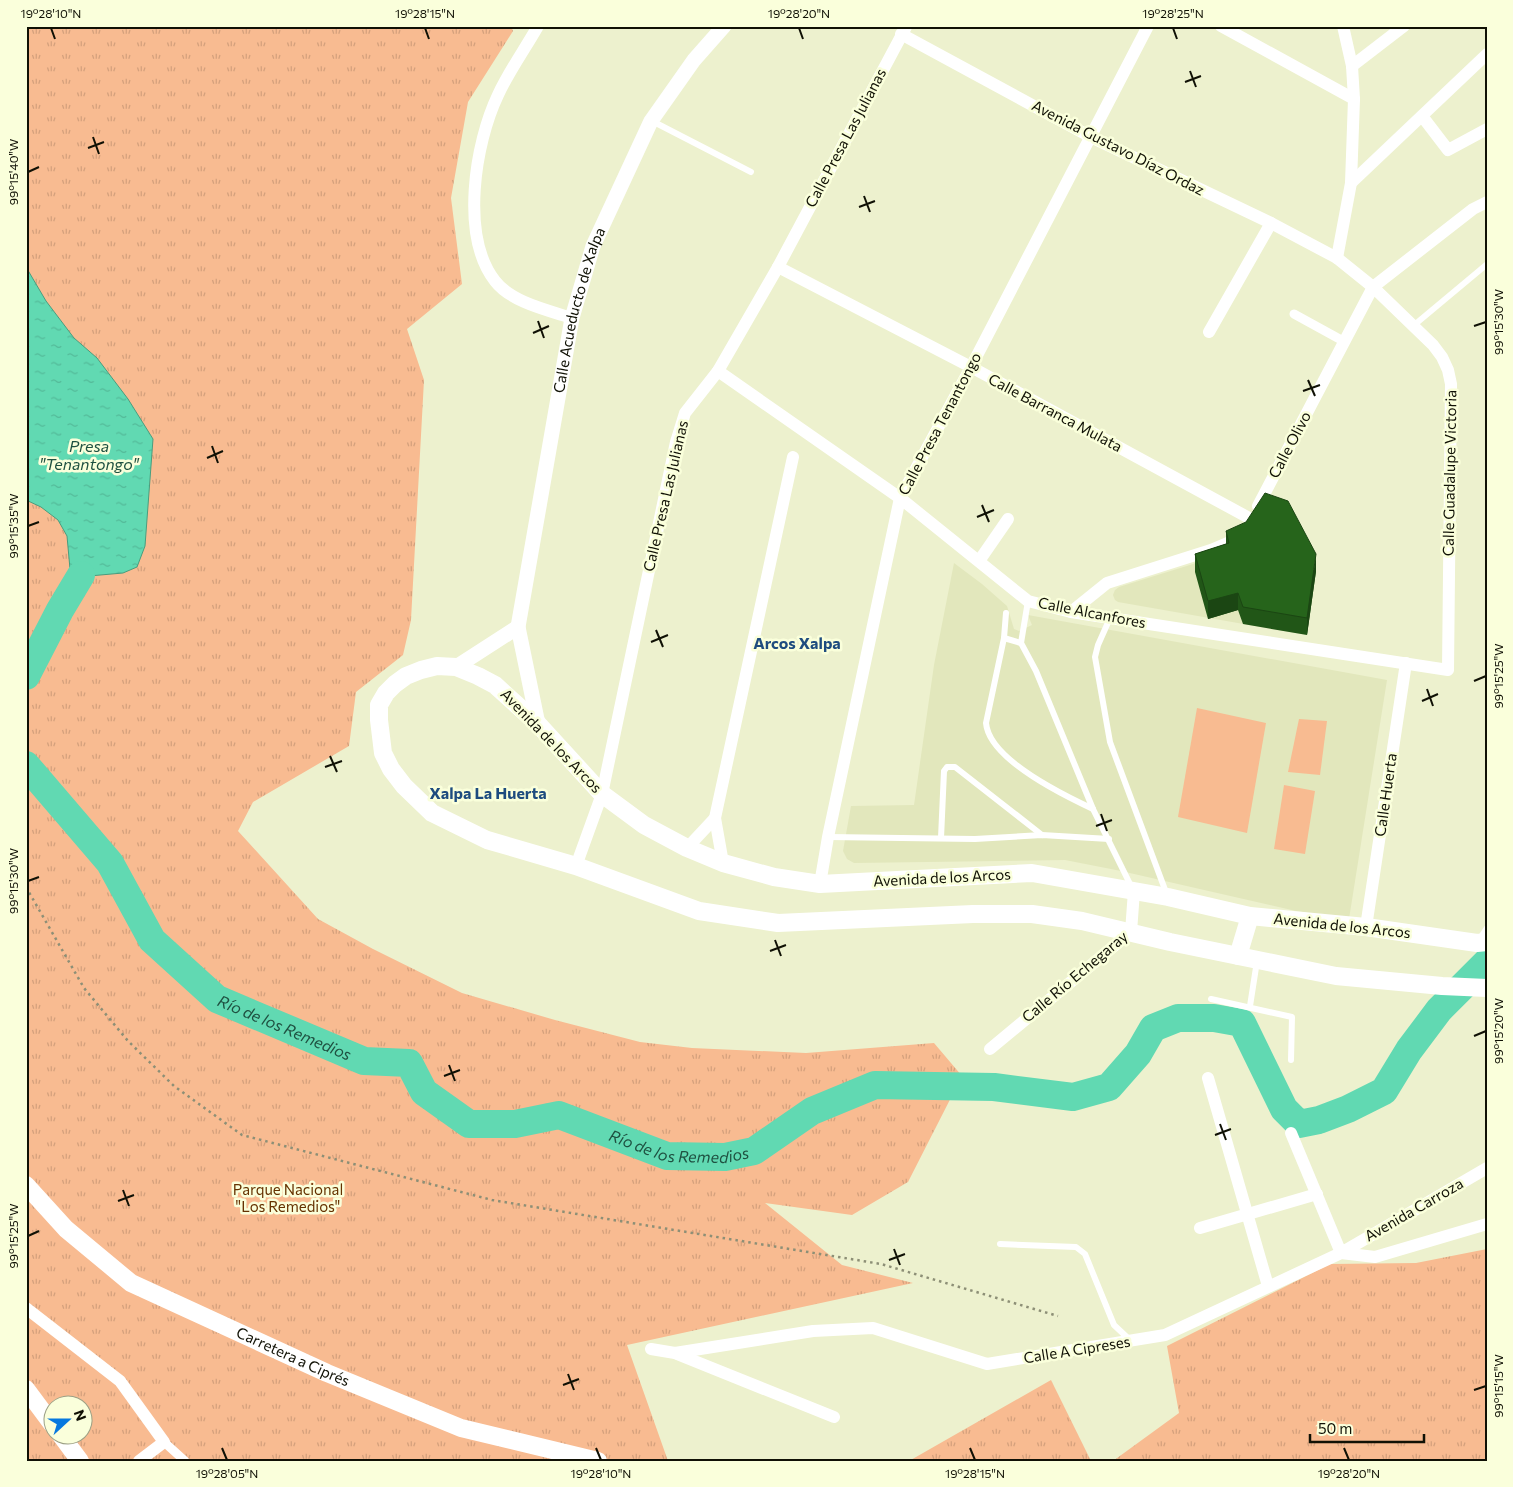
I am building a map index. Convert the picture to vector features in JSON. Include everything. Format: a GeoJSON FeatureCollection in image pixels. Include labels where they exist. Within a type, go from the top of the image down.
{"type":"FeatureCollection","features":[{"type":"Feature","properties":{"kind":"main road","name":"Avenida de los Arcos"},"geometry":{"type":"LineString","coordinates":[[1483,988],[1336,976],[1082,921],[1032,914],[973,914],[778,924],[699,911],[576,866],[487,840],[432,813],[404,786],[391,770],[383,753],[379,728],[379,705],[386,693],[406,676],[421,670],[437,666],[456,667],[478,676],[496,685],[538,724],[602,794],[644,825],[687,848],[724,863],[774,877],[820,884],[1032,873],[1075,879],[1168,897],[1250,916],[1484,939]]}},
{"type":"Feature","properties":{"kind":"main road"},"geometry":{"type":"LineString","coordinates":[[1238,956],[1250,916]]}},
{"type":"Feature","properties":{"kind":"main road","name":"Carretera a Ciprés"},"geometry":{"type":"LineString","coordinates":[[26,1185],[66,1229],[131,1283],[327,1373],[461,1428],[598,1461]]}},
{"type":"Feature","properties":{"kind":"main road"},"geometry":{"type":"LineString","coordinates":[[26,1389],[42,1411]]}},
{"type":"Feature","properties":{"kind":"main road"},"geometry":{"type":"LineString","coordinates":[[67,1444],[80,1461]]}},
{"type":"Feature","properties":{"kind":"street"},"geometry":{"type":"LineString","coordinates":[[538,26],[497,96],[481,143],[474,186],[474,225],[481,256],[495,281],[518,300],[572,318]]}},
{"type":"Feature","properties":{"kind":"street","name":"Calle Acueducto de Xalpa"},"geometry":{"type":"LineString","coordinates":[[538,724],[518,627],[572,318],[593,246],[651,121],[694,60],[724,26]]}},
{"type":"Feature","properties":{"kind":"street","name":"Calle Presa Tenantongo"},"geometry":{"type":"LineString","coordinates":[[820,884],[828,837],[900,498],[971,367],[1148,26]]}},
{"type":"Feature","properties":{"kind":"street"},"geometry":{"type":"LineString","coordinates":[[1222,26],[1354,99]]}},
{"type":"Feature","properties":{"kind":"street"},"geometry":{"type":"LineString","coordinates":[[1337,258],[1350,183],[1354,99],[1352,66],[1343,26]]}},
{"type":"Feature","properties":{"kind":"street"},"geometry":{"type":"LineString","coordinates":[[1352,66],[1404,26]]}},
{"type":"Feature","properties":{"kind":"street","name":"Avenida Gustavo Díaz Ordaz"},"geometry":{"type":"LineString","coordinates":[[904,30],[1091,136],[1270,223],[1337,258]]}},
{"type":"Feature","properties":{"kind":"street","name":"Calle Presa Las Julianas"},"geometry":{"type":"LineString","coordinates":[[576,866],[602,794],[676,442],[684,413],[718,371],[778,267],[904,30]]}},
{"type":"Feature","properties":{"kind":"street"},"geometry":{"type":"LineString","coordinates":[[1350,183],[1487,54]]}},
{"type":"Feature","properties":{"kind":"street"},"geometry":{"type":"LineString","coordinates":[[1422,116],[1448,150],[1487,129]]}},
{"type":"Feature","properties":{"kind":"street","name":"Calle Olivo"},"geometry":{"type":"LineString","coordinates":[[1071,612],[1108,583],[1211,550],[1237,539],[1251,519],[1373,287],[1473,209],[1487,202]]}},
{"type":"Feature","properties":{"kind":"street"},"geometry":{"type":"LineString","coordinates":[[1209,332],[1270,223]]}},
{"type":"Feature","properties":{"kind":"street","name":"Calle Guadalupe Victoria"},"geometry":{"type":"LineString","coordinates":[[1337,258],[1373,287],[1433,345],[1448,370],[1452,384],[1448,670]]}},
{"type":"Feature","properties":{"kind":"street","name":"Calle Barranca Mulata"},"geometry":{"type":"LineString","coordinates":[[778,267],[971,367],[1251,519]]}},
{"type":"Feature","properties":{"kind":"street"},"geometry":{"type":"LineString","coordinates":[[1294,314],[1345,342]]}},
{"type":"Feature","properties":{"kind":"street","name":"Calle Alcanfores"},"geometry":{"type":"LineString","coordinates":[[718,371],[900,498],[1028,601],[1071,612],[1448,670]]}},
{"type":"Feature","properties":{"kind":"street"},"geometry":{"type":"LineString","coordinates":[[724,863],[715,818],[793,457]]}},
{"type":"Feature","properties":{"kind":"street"},"geometry":{"type":"LineString","coordinates":[[979,562],[1008,520]]}},
{"type":"Feature","properties":{"kind":"street"},"geometry":{"type":"LineString","coordinates":[[456,667],[518,627]]}},
{"type":"Feature","properties":{"kind":"street","name":"Calle Huerta"},"geometry":{"type":"LineString","coordinates":[[1366,927],[1406,663]]}},
{"type":"Feature","properties":{"kind":"street"},"geometry":{"type":"LineString","coordinates":[[687,848],[715,818]]}},
{"type":"Feature","properties":{"kind":"street","name":"Calle Río Echegaray"},"geometry":{"type":"LineString","coordinates":[[990,1049],[1131,932],[1134,891]]}},
{"type":"Feature","properties":{"kind":"street"},"geometry":{"type":"LineString","coordinates":[[1208,1078],[1268,1286]]}},
{"type":"Feature","properties":{"kind":"street"},"geometry":{"type":"LineString","coordinates":[[1291,1133],[1340,1253],[1375,1257],[1487,1224]]}},
{"type":"Feature","properties":{"kind":"street","name":"Avenida Carroza"},"geometry":{"type":"LineString","coordinates":[[1340,1253],[1487,1168]]}},
{"type":"Feature","properties":{"kind":"street"},"geometry":{"type":"LineString","coordinates":[[1200,1228],[1317,1194]]}},
{"type":"Feature","properties":{"kind":"street","name":"Calle A Cipreses"},"geometry":{"type":"LineString","coordinates":[[651,1349],[675,1353],[813,1331],[873,1328],[987,1364],[1165,1335],[1340,1253]]}},
{"type":"Feature","properties":{"kind":"street"},"geometry":{"type":"LineString","coordinates":[[26,1308],[120,1381],[164,1442],[185,1461]]}},
{"type":"Feature","properties":{"kind":"street"},"geometry":{"type":"LineString","coordinates":[[675,1353],[834,1417]]}},
{"type":"Feature","properties":{"kind":"street"},"geometry":{"type":"LineString","coordinates":[[139,1461],[164,1442]]}},
{"type":"Feature","properties":{"kind":"lane"},"geometry":{"type":"LineString","coordinates":[[651,121],[751,172]]}},
{"type":"Feature","properties":{"kind":"lane"},"geometry":{"type":"LineString","coordinates":[[1413,326],[1486,265]]}},
{"type":"Feature","properties":{"kind":"lane"},"geometry":{"type":"LineString","coordinates":[[1028,601],[1021,643],[1036,671],[1093,809],[1134,891]]}},
{"type":"Feature","properties":{"kind":"lane"},"geometry":{"type":"LineString","coordinates":[[1006,613],[1004,638],[986,723],[986,732],[992,741],[1022,770],[1058,793],[1093,809]]}},
{"type":"Feature","properties":{"kind":"lane"},"geometry":{"type":"LineString","coordinates":[[1110,618],[1095,657],[1110,742],[1168,897]]}},
{"type":"Feature","properties":{"kind":"lane"},"geometry":{"type":"LineString","coordinates":[[1004,638],[1021,643]]}},
{"type":"Feature","properties":{"kind":"lane"},"geometry":{"type":"LineString","coordinates":[[941,838],[944,770],[948,767],[955,767],[1042,835]]}},
{"type":"Feature","properties":{"kind":"lane"},"geometry":{"type":"LineString","coordinates":[[828,837],[975,839],[1042,835],[1108,839]]}},
{"type":"Feature","properties":{"kind":"lane"},"geometry":{"type":"LineString","coordinates":[[1250,1006],[1257,960]]}},
{"type":"Feature","properties":{"kind":"lane"},"geometry":{"type":"LineString","coordinates":[[1211,998],[1292,1017],[1292,1060]]}},
{"type":"Feature","properties":{"kind":"lane"},"geometry":{"type":"LineString","coordinates":[[1000,1244],[1076,1247],[1085,1254],[1114,1325],[1131,1341]]}},
{"type":"Feature","properties":{"kind":"path"},"geometry":{"type":"LineString","coordinates":[[26,887],[84,988],[128,1040],[174,1086],[242,1135],[492,1200],[881,1264],[1058,1316]]}},
{"type":"Feature","properties":{"kind":"shaded area"},"geometry":{"type":"Polygon","coordinates":[[[1288,518],[1316,571],[1307,635],[1115,600],[1113,595],[1119,587],[1193,564],[1288,518]]]}},
{"type":"Feature","properties":{"kind":"shaded area"},"geometry":{"type":"Polygon","coordinates":[[[954,563],[1007,606],[1014,629],[1019,631],[1032,625],[1028,615],[1387,680],[1349,919],[1296,911],[1065,860],[854,863],[847,859],[843,851],[851,806],[914,805],[934,665],[954,563]]]}},
{"type":"Feature","properties":{"kind":"green space","name":"Parque Nacional \"Los Remedios\""},"geometry":{"type":"Polygon","coordinates":[[[26,26],[511,26],[513,31],[468,102],[451,198],[462,284],[407,329],[424,380],[411,620],[403,655],[356,692],[349,746],[253,802],[238,831],[318,919],[373,949],[462,993],[640,1042],[692,1048],[806,1053],[934,1043],[962,1076],[908,1182],[852,1215],[765,1203],[842,1265],[913,1283],[627,1345],[668,1461],[26,1461],[26,26]]]}},
{"type":"Feature","properties":{"kind":"green space"},"geometry":{"type":"Polygon","coordinates":[[[1197,708],[1266,723],[1247,833],[1178,817],[1197,708]]]}},
{"type":"Feature","properties":{"kind":"green space"},"geometry":{"type":"Polygon","coordinates":[[[1299,719],[1327,721],[1320,775],[1288,772],[1299,719]]]}},
{"type":"Feature","properties":{"kind":"green space"},"geometry":{"type":"Polygon","coordinates":[[[1284,785],[1315,791],[1305,854],[1274,849],[1284,785]]]}},
{"type":"Feature","properties":{"kind":"green space"},"geometry":{"type":"Polygon","coordinates":[[[1487,1249],[1487,1461],[1113,1461],[1179,1413],[1167,1346],[1330,1264],[1416,1263],[1487,1249]]]}},
{"type":"Feature","properties":{"kind":"green space"},"geometry":{"type":"Polygon","coordinates":[[[1051,1380],[1091,1461],[909,1461],[1051,1380]]]}},
{"type":"Feature","properties":{"kind":"water","name":"Presa \"Tenantongo\""},"geometry":{"type":"Polygon","coordinates":[[[26,267],[46,301],[74,338],[97,358],[128,399],[153,439],[145,546],[137,567],[123,573],[89,576],[73,574],[70,569],[67,536],[58,520],[41,507],[26,500],[26,267]]]}},
{"type":"Feature","properties":{"kind":"building"},"geometry":{"type":"Polygon","coordinates":[[[1265,493],[1288,501],[1316,554],[1307,618],[1243,607],[1238,593],[1208,601],[1195,554],[1229,543],[1226,531],[1246,522],[1265,493]]]}},
{"type":"Feature","properties":{"kind":"waterway","name":"Río de los Remedios"},"geometry":{"type":"LineString","coordinates":[[26,676],[60,610],[81,575]]}},
{"type":"Feature","properties":{"kind":"waterway","name":"Río de los Remedios"},"geometry":{"type":"LineString","coordinates":[[26,765],[110,863],[152,940],[217,999],[364,1061],[409,1063],[424,1092],[469,1124],[515,1124],[559,1115],[667,1156],[725,1157],[754,1151],[812,1111],[875,1085],[994,1087],[1073,1097],[1109,1087],[1138,1054],[1153,1028],[1178,1018],[1214,1018],[1242,1023],[1284,1109],[1299,1124],[1319,1120],[1348,1109],[1384,1091],[1409,1050],[1439,1010],[1487,962]]}},
{"type":"Feature","properties":{"kind":"district","name":"Arcos Xalpa"},"geometry":{"type":"Point","coordinates":[797,643]}},
{"type":"Feature","properties":{"kind":"district","name":"Xalpa La Huerta"},"geometry":{"type":"Point","coordinates":[488,793]}}]}
